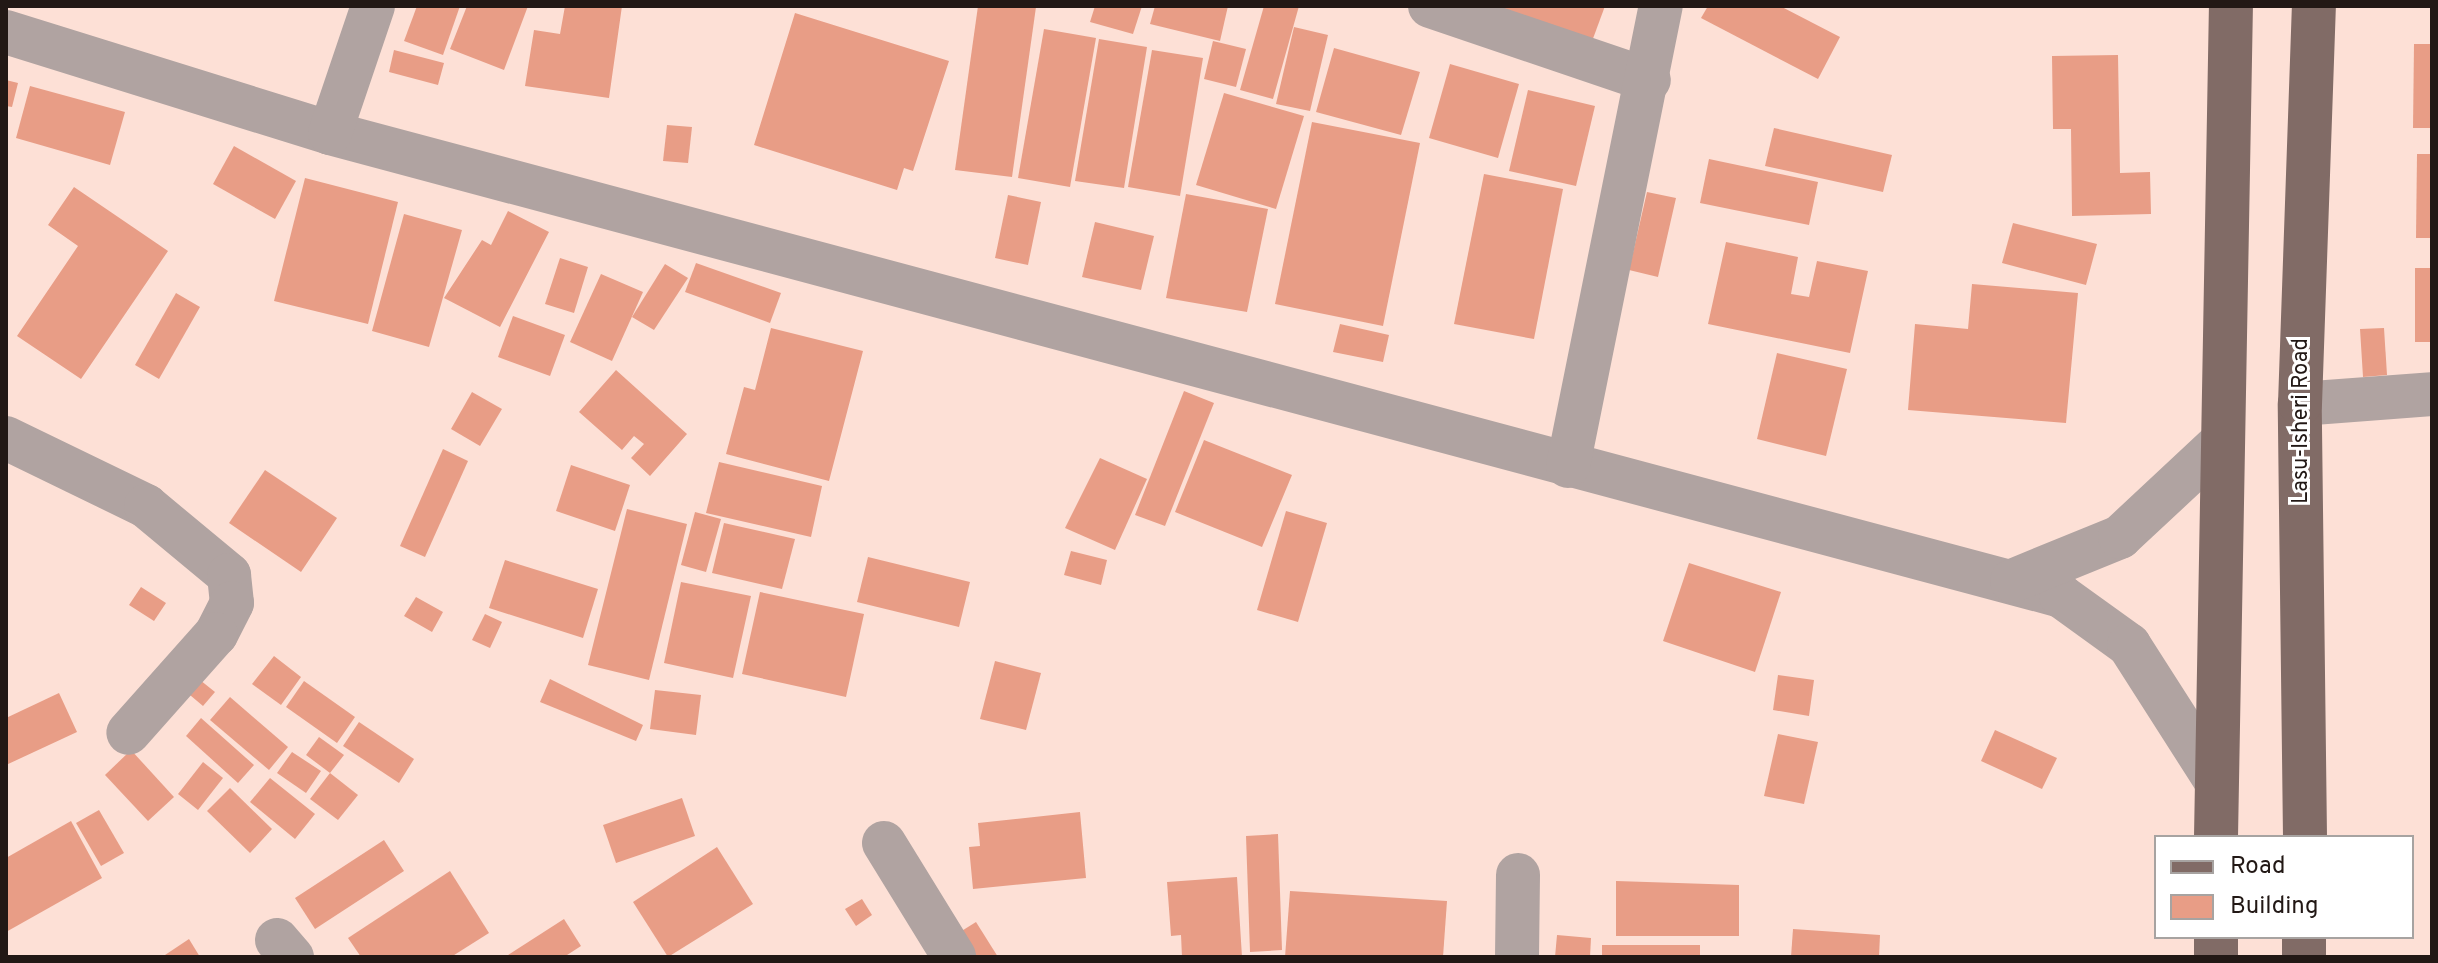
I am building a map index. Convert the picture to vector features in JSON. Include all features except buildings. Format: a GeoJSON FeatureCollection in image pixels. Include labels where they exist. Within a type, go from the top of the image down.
{"type":"FeatureCollection","features":[{"type":"Feature","properties":{"kind":"main road"},"geometry":{"type":"LineString","coordinates":[[2216,835],[2231,6]]}},
{"type":"Feature","properties":{"kind":"main road","name":"Lasu-Isheri Road"},"geometry":{"type":"LineString","coordinates":[[2305,835],[2300,404],[2314,6]]}},
{"type":"Feature","properties":{"kind":"street"},"geometry":{"type":"LineString","coordinates":[[330,133],[373,6]]}},
{"type":"Feature","properties":{"kind":"street"},"geometry":{"type":"LineString","coordinates":[[1430,6],[1649,80]]}},
{"type":"Feature","properties":{"kind":"street"},"geometry":{"type":"LineString","coordinates":[[1568,466],[1649,80],[1661,6]]}},
{"type":"Feature","properties":{"kind":"street"},"geometry":{"type":"LineString","coordinates":[[6,32],[330,133],[2061,596],[2110,626],[2129,645],[2216,781]]}},
{"type":"Feature","properties":{"kind":"street"},"geometry":{"type":"LineString","coordinates":[[2300,404],[2432,394]]}},
{"type":"Feature","properties":{"kind":"street"},"geometry":{"type":"LineString","coordinates":[[6,438],[146,506],[229,575],[232,603],[216,634],[128,733]]}},
{"type":"Feature","properties":{"kind":"street"},"geometry":{"type":"LineString","coordinates":[[2012,581],[2120,537],[2222,442]]}},
{"type":"Feature","properties":{"kind":"street"},"geometry":{"type":"LineString","coordinates":[[884,843],[954,957]]}},
{"type":"Feature","properties":{"kind":"street"},"geometry":{"type":"LineString","coordinates":[[1517,957],[1518,875]]}}]}
